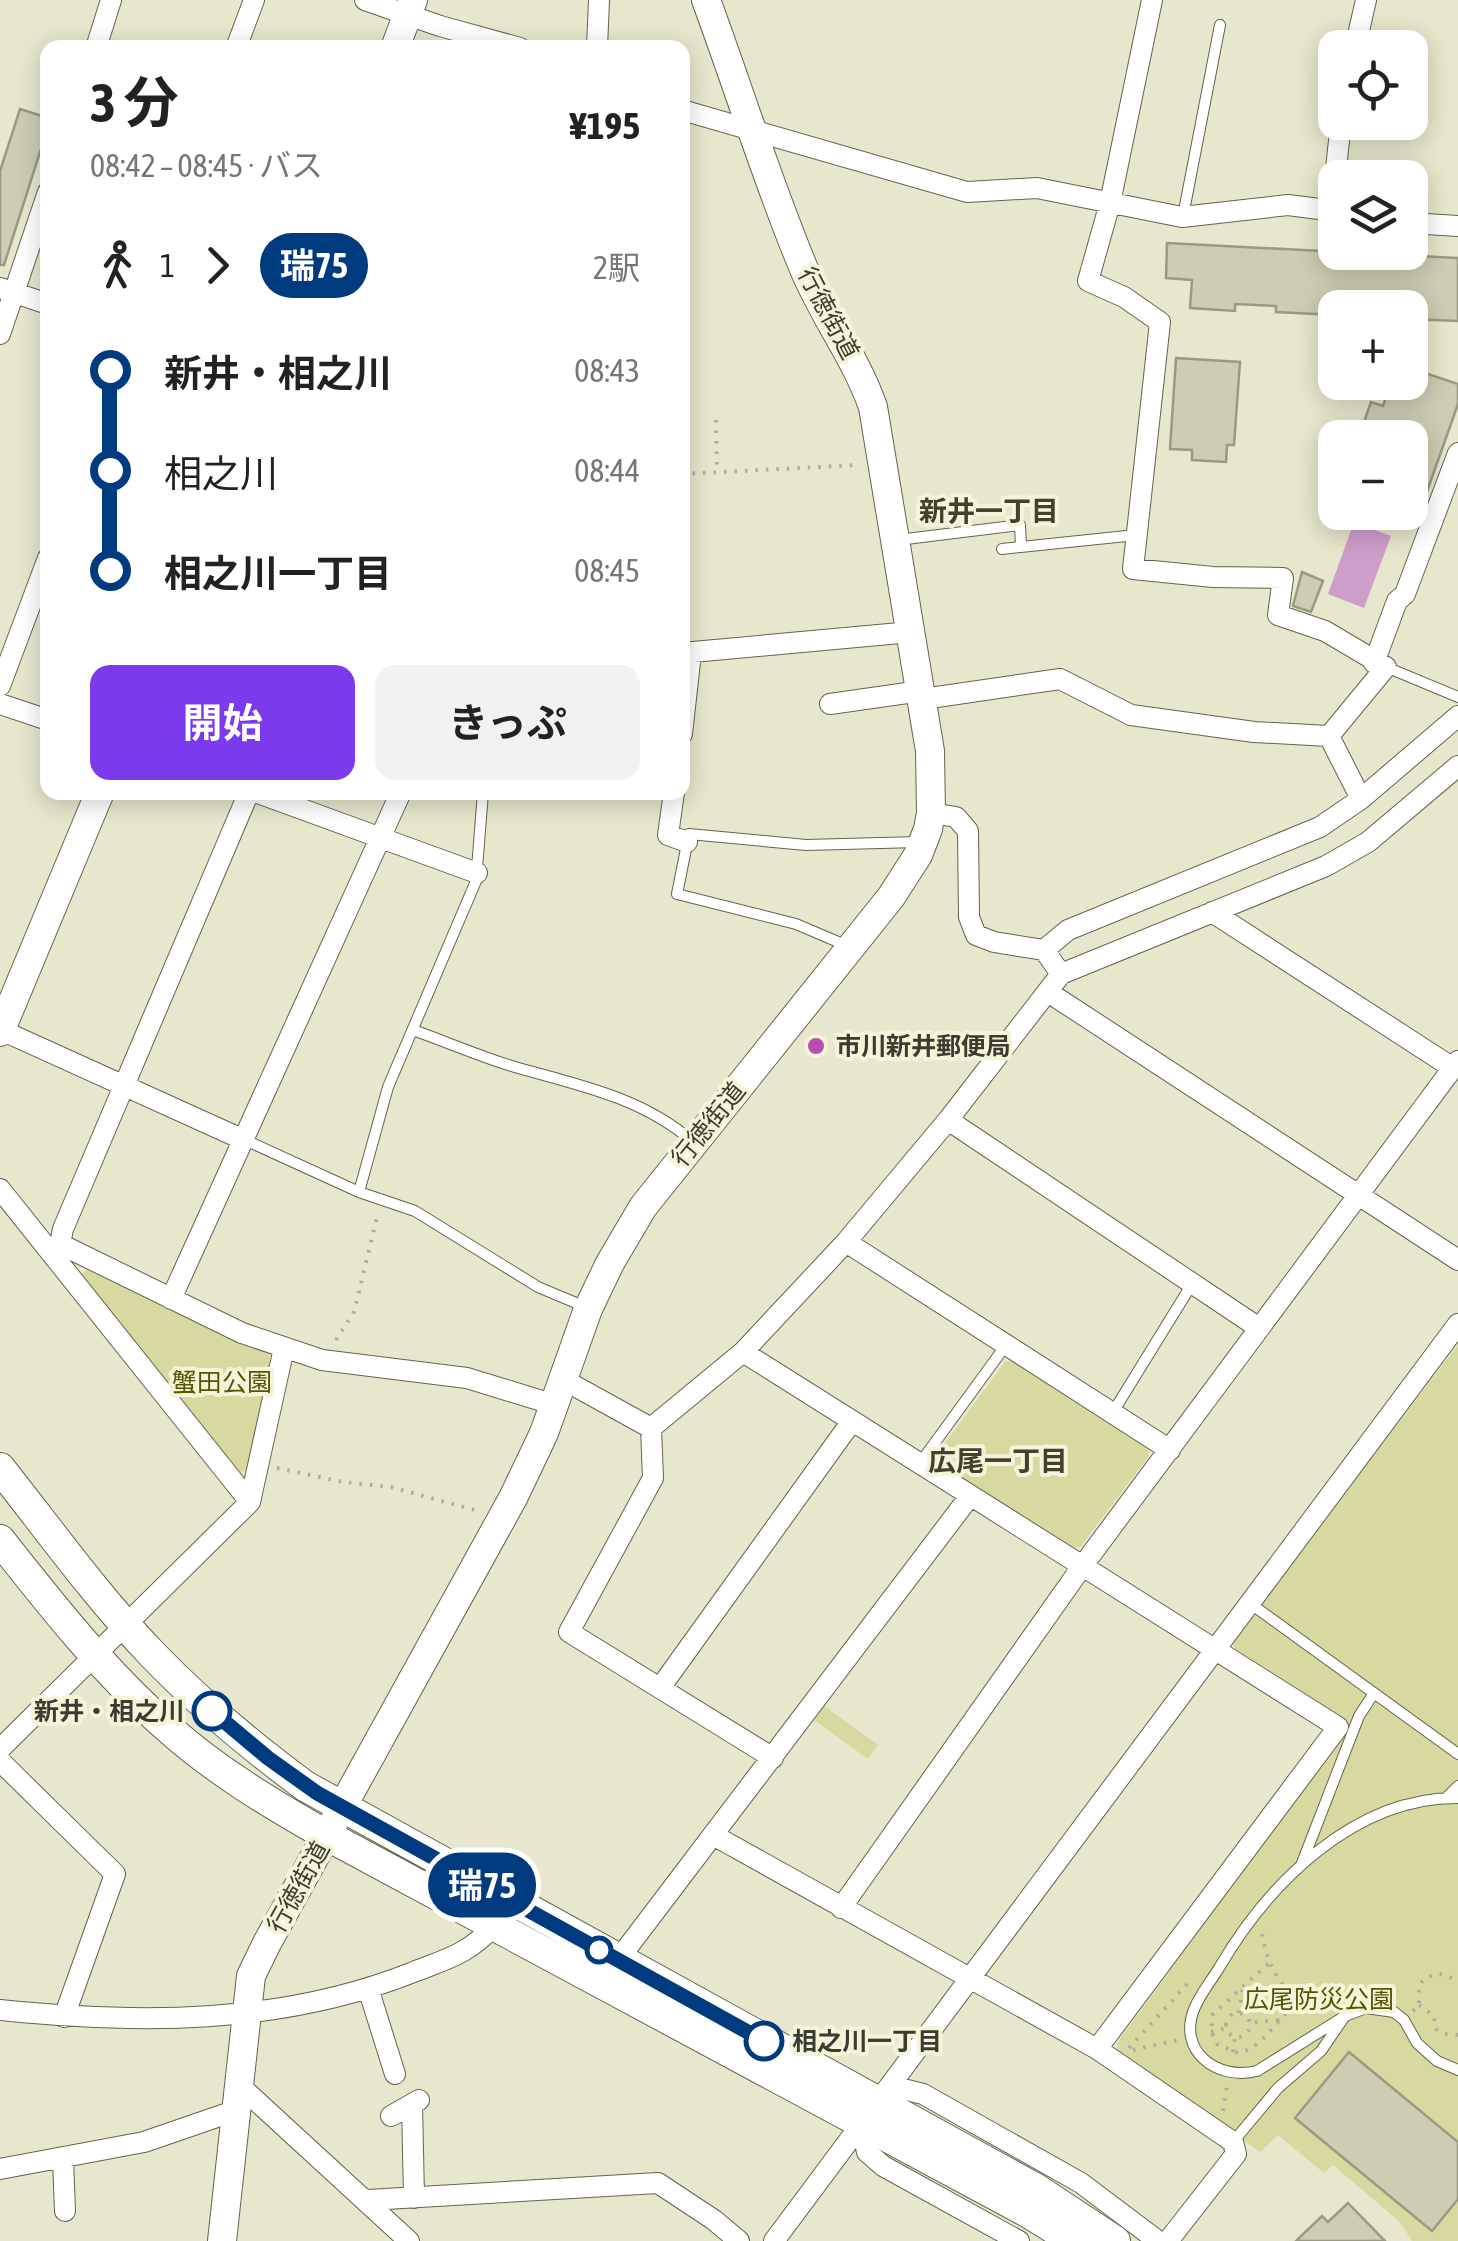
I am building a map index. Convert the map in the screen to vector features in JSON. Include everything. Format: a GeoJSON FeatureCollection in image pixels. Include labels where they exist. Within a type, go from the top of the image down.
{"type":"FeatureCollection","features":[{"type":"Feature","properties":{"kind":"main road"},"geometry":{"type":"LineString","coordinates":[[0,1468],[126,1626],[174,1676],[305,1786],[618,1960],[869,2112]]}},
{"type":"Feature","properties":{"kind":"main road"},"geometry":{"type":"LineString","coordinates":[[0,1540],[95,1656],[202,1757],[326,1835],[869,2112],[1014,2191],[1074,2241]]}},
{"type":"Feature","properties":{"kind":"main road"},"geometry":{"type":"LineString","coordinates":[[1014,2191],[1067,2207],[1115,2241]]}},
{"type":"Feature","properties":{"kind":"street"},"geometry":{"type":"LineString","coordinates":[[99,40],[112,0]]}},
{"type":"Feature","properties":{"kind":"street"},"geometry":{"type":"LineString","coordinates":[[239,40],[254,0]]}},
{"type":"Feature","properties":{"kind":"street"},"geometry":{"type":"LineString","coordinates":[[364,0],[410,8],[498,40]]}},
{"type":"Feature","properties":{"kind":"street"},"geometry":{"type":"LineString","coordinates":[[597,40],[599,0]]}},
{"type":"Feature","properties":{"kind":"street","name":"行徳街道"},"geometry":{"type":"LineString","coordinates":[[222,2241],[251,1976],[502,1517],[544,1433],[588,1308],[610,1263],[643,1207],[692,1142],[891,897],[924,842],[931,814],[930,751],[873,407],[865,384],[810,282],[706,0]]}},
{"type":"Feature","properties":{"kind":"street"},"geometry":{"type":"LineString","coordinates":[[1152,0],[1110,202],[1088,281],[1124,297],[1160,322],[1133,569],[1213,577],[1283,578],[1278,615],[1324,631],[1380,665]]}},
{"type":"Feature","properties":{"kind":"street"},"geometry":{"type":"LineString","coordinates":[[1358,30],[1366,0]]}},
{"type":"Feature","properties":{"kind":"street"},"geometry":{"type":"LineString","coordinates":[[397,40],[410,8]]}},
{"type":"Feature","properties":{"kind":"street"},"geometry":{"type":"LineString","coordinates":[[690,112],[967,192],[1037,188],[1182,217],[1288,205],[1318,208]]}},
{"type":"Feature","properties":{"kind":"street"},"geometry":{"type":"LineString","coordinates":[[0,334],[7,290],[40,211]]}},
{"type":"Feature","properties":{"kind":"street"},"geometry":{"type":"LineString","coordinates":[[1428,224],[1458,226]]}},
{"type":"Feature","properties":{"kind":"street"},"geometry":{"type":"LineString","coordinates":[[7,290],[40,301]]}},
{"type":"Feature","properties":{"kind":"street"},"geometry":{"type":"LineString","coordinates":[[1329,736],[1380,665],[1397,601],[1405,594],[1458,452]]}},
{"type":"Feature","properties":{"kind":"street"},"geometry":{"type":"LineString","coordinates":[[0,686],[40,579]]}},
{"type":"Feature","properties":{"kind":"street"},"geometry":{"type":"LineString","coordinates":[[690,653],[911,632]]}},
{"type":"Feature","properties":{"kind":"street"},"geometry":{"type":"LineString","coordinates":[[830,704],[1060,679],[1131,715],[1254,732],[1329,736]]}},
{"type":"Feature","properties":{"kind":"street"},"geometry":{"type":"LineString","coordinates":[[0,704],[40,717]]}},
{"type":"Feature","properties":{"kind":"street"},"geometry":{"type":"LineString","coordinates":[[1044,950],[1068,930],[1320,827],[1361,799],[1458,716]]}},
{"type":"Feature","properties":{"kind":"street"},"geometry":{"type":"LineString","coordinates":[[1329,736],[1361,799]]}},
{"type":"Feature","properties":{"kind":"street"},"geometry":{"type":"LineString","coordinates":[[651,1428],[744,1352],[846,1242],[948,1120],[1061,974],[1326,866],[1368,842],[1458,766]]}},
{"type":"Feature","properties":{"kind":"street"},"geometry":{"type":"LineString","coordinates":[[97,800],[1,1031],[244,1140]]}},
{"type":"Feature","properties":{"kind":"street"},"geometry":{"type":"LineString","coordinates":[[55,1248],[249,800]]}},
{"type":"Feature","properties":{"kind":"street"},"geometry":{"type":"LineString","coordinates":[[274,800],[477,872]]}},
{"type":"Feature","properties":{"kind":"street"},"geometry":{"type":"LineString","coordinates":[[171,1299],[398,800]]}},
{"type":"Feature","properties":{"kind":"street"},"geometry":{"type":"LineString","coordinates":[[673,800],[668,835],[687,842]]}},
{"type":"Feature","properties":{"kind":"street"},"geometry":{"type":"LineString","coordinates":[[931,814],[956,817],[968,831],[969,916],[976,935],[1044,950],[1061,974]]}},
{"type":"Feature","properties":{"kind":"street"},"geometry":{"type":"LineString","coordinates":[[840,1908],[1081,1568],[1455,1064],[1212,912]]}},
{"type":"Feature","properties":{"kind":"street"},"geometry":{"type":"LineString","coordinates":[[1048,992],[1458,1260]]}},
{"type":"Feature","properties":{"kind":"street"},"geometry":{"type":"LineString","coordinates":[[948,1120],[1259,1328]]}},
{"type":"Feature","properties":{"kind":"street"},"geometry":{"type":"LineString","coordinates":[[0,1189],[55,1248],[250,1502]]}},
{"type":"Feature","properties":{"kind":"street"},"geometry":{"type":"LineString","coordinates":[[846,1242],[1170,1450]]}},
{"type":"Feature","properties":{"kind":"street"},"geometry":{"type":"LineString","coordinates":[[55,1248],[242,1334],[322,1360],[560,1392],[651,1428]]}},
{"type":"Feature","properties":{"kind":"street"},"geometry":{"type":"LineString","coordinates":[[774,2241],[1457,1329]]}},
{"type":"Feature","properties":{"kind":"street"},"geometry":{"type":"LineString","coordinates":[[0,1749],[250,1502],[284,1348]]}},
{"type":"Feature","properties":{"kind":"street"},"geometry":{"type":"LineString","coordinates":[[744,1352],[1213,1652],[1338,1727],[1097,2048]]}},
{"type":"Feature","properties":{"kind":"street"},"geometry":{"type":"LineString","coordinates":[[660,1688],[852,1421]]}},
{"type":"Feature","properties":{"kind":"street"},"geometry":{"type":"LineString","coordinates":[[651,1428],[653,1478],[569,1632],[773,1758]]}},
{"type":"Feature","properties":{"kind":"street"},"geometry":{"type":"LineString","coordinates":[[618,1960],[970,1496]]}},
{"type":"Feature","properties":{"kind":"street"},"geometry":{"type":"LineString","coordinates":[[0,1760],[115,1874],[64,2017]]}},
{"type":"Feature","properties":{"kind":"street"},"geometry":{"type":"LineString","coordinates":[[714,1835],[1097,2048],[1233,2142],[1236,2154],[1168,2241]]}},
{"type":"Feature","properties":{"kind":"street"},"geometry":{"type":"LineString","coordinates":[[0,2010],[64,2017],[196,2018],[281,2010],[368,1988],[473,1948],[496,1924]]}},
{"type":"Feature","properties":{"kind":"street"},"geometry":{"type":"LineString","coordinates":[[368,1988],[394,2074]]}},
{"type":"Feature","properties":{"kind":"street"},"geometry":{"type":"LineString","coordinates":[[869,2112],[903,2089],[923,2094],[1081,2182],[1158,2241]]}},
{"type":"Feature","properties":{"kind":"street"},"geometry":{"type":"LineString","coordinates":[[0,2169],[144,2142],[238,2098],[368,2200],[409,2241]]}},
{"type":"Feature","properties":{"kind":"street"},"geometry":{"type":"LineString","coordinates":[[391,2116],[415,2102],[414,2198]]}},
{"type":"Feature","properties":{"kind":"street"},"geometry":{"type":"LineString","coordinates":[[869,2112],[867,2152],[883,2166],[1019,2241]]}},
{"type":"Feature","properties":{"kind":"street"},"geometry":{"type":"LineString","coordinates":[[63,2158],[65,2212]]}},
{"type":"Feature","properties":{"kind":"street"},"geometry":{"type":"LineString","coordinates":[[368,2200],[658,2183],[739,2241]]}},
{"type":"Feature","properties":{"kind":"lane"},"geometry":{"type":"LineString","coordinates":[[1182,217],[1220,25]]}},
{"type":"Feature","properties":{"kind":"lane"},"geometry":{"type":"LineString","coordinates":[[895,541],[1020,525],[1021,547]]}},
{"type":"Feature","properties":{"kind":"lane"},"geometry":{"type":"LineString","coordinates":[[1002,549],[1136,535]]}},
{"type":"Feature","properties":{"kind":"lane"},"geometry":{"type":"LineString","coordinates":[[1380,665],[1458,697]]}},
{"type":"Feature","properties":{"kind":"lane"},"geometry":{"type":"LineString","coordinates":[[359,1192],[388,1087],[476,881],[482,800]]}},
{"type":"Feature","properties":{"kind":"lane"},"geometry":{"type":"LineString","coordinates":[[851,948],[796,924],[677,894],[689,834],[806,844],[924,842]]}},
{"type":"Feature","properties":{"kind":"lane"},"geometry":{"type":"LineString","coordinates":[[413,1030],[513,1066],[612,1094],[672,1124],[692,1142]]}},
{"type":"Feature","properties":{"kind":"lane"},"geometry":{"type":"LineString","coordinates":[[244,1140],[359,1192],[415,1211],[538,1287],[588,1308]]}},
{"type":"Feature","properties":{"kind":"lane"},"geometry":{"type":"LineString","coordinates":[[1112,1413],[1192,1284]]}},
{"type":"Feature","properties":{"kind":"lane"},"geometry":{"type":"LineString","coordinates":[[919,1464],[1006,1345]]}},
{"type":"Feature","properties":{"kind":"lane"},"geometry":{"type":"LineString","coordinates":[[1250,1604],[1458,1754]]}},
{"type":"Feature","properties":{"kind":"lane"},"geometry":{"type":"LineString","coordinates":[[1302,1864],[1356,1723],[1374,1693]]}},
{"type":"Feature","properties":{"kind":"lane"},"geometry":{"type":"LineString","coordinates":[[1458,1786],[1452,1798],[1412,1803],[1374,1817],[1338,1836],[1302,1864],[1228,1948],[1193,2010],[1191,2037],[1199,2054],[1211,2066],[1228,2074],[1257,2071],[1345,2016],[1366,2008],[1394,2012],[1404,2020],[1417,2043],[1437,2061],[1458,2070]]}},
{"type":"Feature","properties":{"kind":"lane"},"geometry":{"type":"LineString","coordinates":[[1233,2142],[1278,2088],[1320,2052],[1345,2016]]}},
{"type":"Feature","properties":{"kind":"path"},"geometry":{"type":"LineString","coordinates":[[716,420],[717,472]]}},
{"type":"Feature","properties":{"kind":"path"},"geometry":{"type":"LineString","coordinates":[[690,474],[883,463]]}},
{"type":"Feature","properties":{"kind":"path"},"geometry":{"type":"LineString","coordinates":[[322,1360],[354,1312],[381,1200]]}},
{"type":"Feature","properties":{"kind":"path"},"geometry":{"type":"LineString","coordinates":[[258,1464],[343,1482],[391,1486],[502,1517]]}},
{"type":"Feature","properties":{"kind":"path"},"geometry":{"type":"LineString","coordinates":[[1261,1910],[1268,1964],[1303,2000],[1366,2008]]}},
{"type":"Feature","properties":{"kind":"path"},"geometry":{"type":"LineString","coordinates":[[1126,2052],[1212,1958],[1228,1948]]}},
{"type":"Feature","properties":{"kind":"path"},"geometry":{"type":"LineString","coordinates":[[1268,1964],[1213,2014],[1211,2031],[1217,2044],[1230,2052],[1254,2048],[1278,2020],[1303,2000]]}},
{"type":"Feature","properties":{"kind":"path"},"geometry":{"type":"LineString","coordinates":[[1404,2020],[1419,2005],[1418,1985],[1426,1976],[1439,1973],[1458,1983]]}},
{"type":"Feature","properties":{"kind":"path"},"geometry":{"type":"LineString","coordinates":[[1239,2014],[1243,1988]]}},
{"type":"Feature","properties":{"kind":"path"},"geometry":{"type":"LineString","coordinates":[[1243,1988],[1258,1996],[1278,2020]]}},
{"type":"Feature","properties":{"kind":"path"},"geometry":{"type":"LineString","coordinates":[[1419,2005],[1434,2016],[1436,2028],[1458,2035]]}},
{"type":"Feature","properties":{"kind":"path"},"geometry":{"type":"LineString","coordinates":[[1239,2014],[1227,2021],[1230,2035],[1244,2036],[1250,2023]]}},
{"type":"Feature","properties":{"kind":"path"},"geometry":{"type":"LineString","coordinates":[[1239,2014],[1250,2023],[1278,2020]]}},
{"type":"Feature","properties":{"kind":"green space","name":"蟹田公園"},"geometry":{"type":"Polygon","coordinates":[[[87,1269],[239,1343],[267,1352],[271,1362],[248,1471],[238,1472],[80,1276],[87,1269]]]}},
{"type":"Feature","properties":{"kind":"green space","name":"広尾防災公園"},"geometry":{"type":"Polygon","coordinates":[[[1458,1345],[1458,2241],[1412,2241],[1400,2222],[1333,2165],[1324,2173],[1278,2135],[1260,2152],[1117,2051],[1117,2043],[1350,1724],[1235,1652],[1233,1640],[1458,1345]]]}},
{"type":"Feature","properties":{"kind":"green space"},"geometry":{"type":"Polygon","coordinates":[[[1015,1361],[1149,1448],[1149,1456],[1080,1547],[1072,1548],[938,1463],[938,1453],[1005,1362],[1015,1361]]]}},
{"type":"Feature","properties":{"kind":"green space"},"geometry":{"type":"Polygon","coordinates":[[[824,1706],[878,1745],[868,1759],[814,1720],[824,1706]]]}},
{"type":"Feature","properties":{"kind":"shaded area"},"geometry":{"type":"Polygon","coordinates":[[[1351,530],[1375,530],[1391,536],[1364,608],[1328,594],[1351,530]]]}},
{"type":"Feature","properties":{"kind":"building"},"geometry":{"type":"Polygon","coordinates":[[[20,109],[40,115],[40,152],[4,265],[0,265],[0,171],[20,109]]]}},
{"type":"Feature","properties":{"kind":"building"},"geometry":{"type":"Polygon","coordinates":[[[1167,243],[1318,251],[1318,270],[1428,270],[1428,256],[1458,258],[1458,321],[1428,320],[1428,290],[1318,290],[1318,314],[1235,304],[1235,311],[1190,308],[1192,280],[1166,278],[1167,243]]]}},
{"type":"Feature","properties":{"kind":"building"},"geometry":{"type":"Polygon","coordinates":[[[1176,358],[1240,362],[1234,445],[1227,445],[1226,462],[1192,460],[1192,450],[1170,449],[1176,358]]]}},
{"type":"Feature","properties":{"kind":"building"},"geometry":{"type":"Polygon","coordinates":[[[1428,374],[1458,384],[1458,404],[1428,489],[1428,420],[1365,420],[1371,402],[1383,406],[1385,400],[1428,400],[1428,374]]]}},
{"type":"Feature","properties":{"kind":"building"},"geometry":{"type":"Polygon","coordinates":[[[1302,572],[1323,581],[1311,612],[1293,606],[1302,572]]]}},
{"type":"Feature","properties":{"kind":"building"},"geometry":{"type":"Polygon","coordinates":[[[1349,2052],[1458,2142],[1458,2199],[1432,2231],[1295,2118],[1349,2052]]]}},
{"type":"Feature","properties":{"kind":"building"},"geometry":{"type":"Polygon","coordinates":[[[1348,2203],[1385,2241],[1296,2241],[1322,2216],[1328,2222],[1348,2203]]]}},
{"type":"Feature","properties":{"kind":"bus line","name":"瑞75"},"geometry":{"type":"LineString","coordinates":[[212,1711],[305,1786],[341,1808],[764,2041]]}},
{"type":"Feature","properties":{"kind":"place","name":"市川新井郵便局"},"geometry":{"type":"Point","coordinates":[816,1046]}},
{"type":"Feature","properties":{"kind":"place","name":"新井・相之川"},"geometry":{"type":"Point","coordinates":[212,1711]}},
{"type":"Feature","properties":{"kind":"place","name":"相之川一丁目"},"geometry":{"type":"Point","coordinates":[764,2041]}},
{"type":"Feature","properties":{"kind":"district","name":"新井一丁目"},"geometry":{"type":"Point","coordinates":[989,511]}},
{"type":"Feature","properties":{"kind":"district","name":"広尾一丁目"},"geometry":{"type":"Point","coordinates":[998,1461]}}]}
